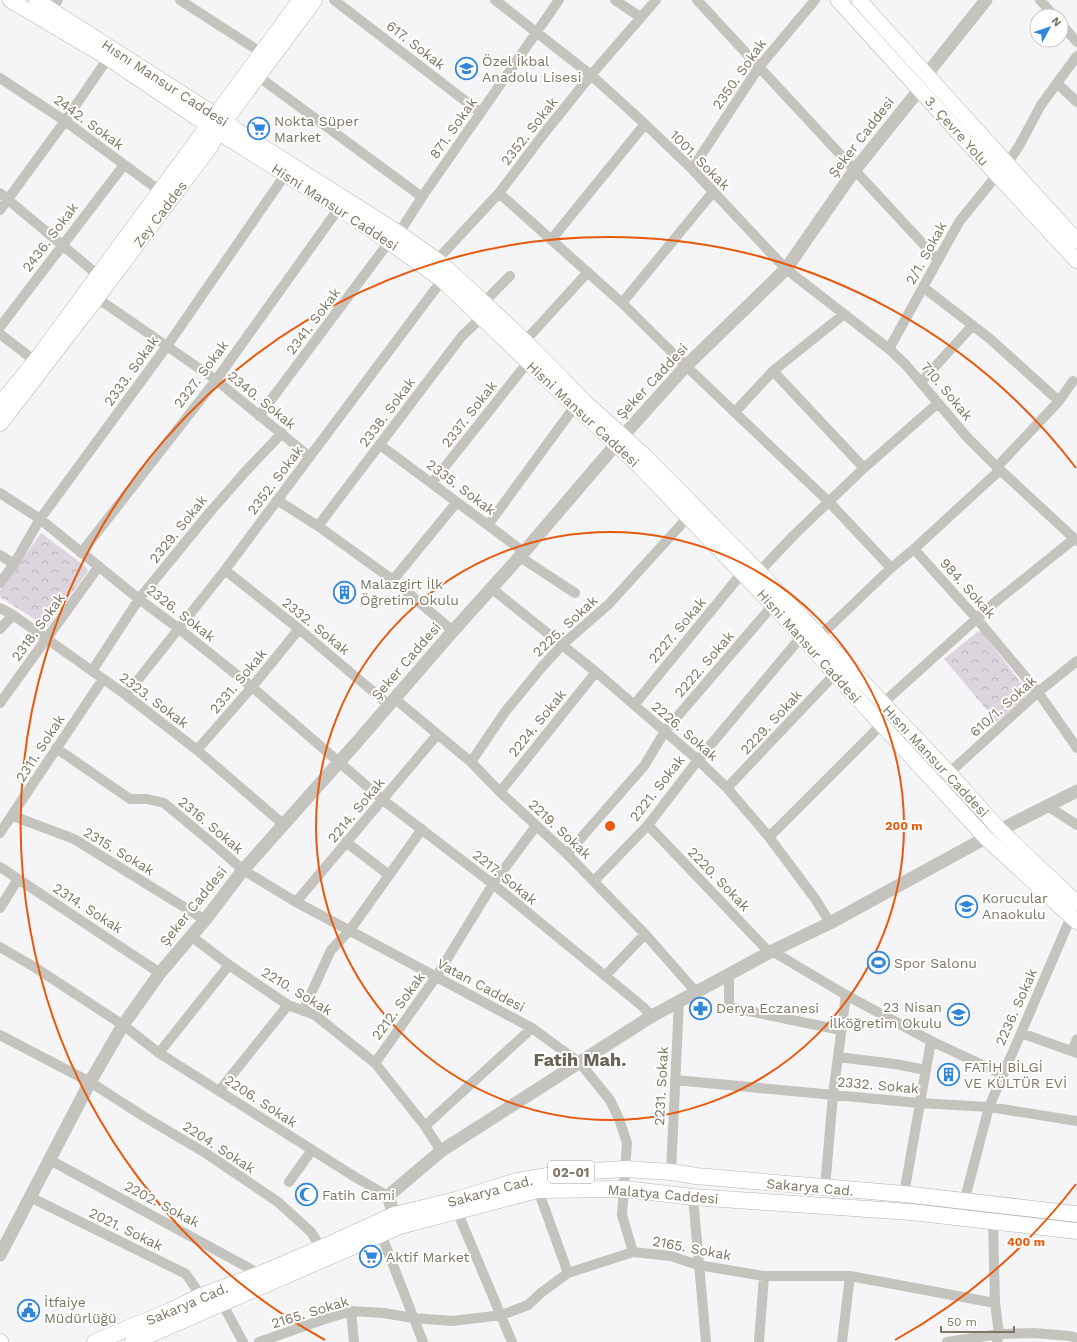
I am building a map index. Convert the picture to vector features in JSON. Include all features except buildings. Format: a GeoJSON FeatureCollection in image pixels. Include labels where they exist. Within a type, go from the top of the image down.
{"type":"FeatureCollection","features":[{"type":"Feature","properties":{"kind":"main road","name":"Hisni Mansur Caddesi"},"geometry":{"type":"LineString","coordinates":[[10,0],[217,124],[285,175],[339,208],[394,238],[442,280],[575,406],[619,440],[636,463],[773,605],[881,725],[986,838],[1075,914]]}},
{"type":"Feature","properties":{"kind":"main road","name":"Hısnı Mansur Caddesi"},"geometry":{"type":"LineString","coordinates":[[36,0],[55,5],[217,124],[238,131],[394,238],[437,260],[461,281],[525,341],[585,402],[619,440],[646,457],[759,572],[949,773],[1075,914]]}},
{"type":"Feature","properties":{"kind":"main road","name":"Zey Caddes"},"geometry":{"type":"LineString","coordinates":[[0,424],[98,298],[212,146],[217,124],[262,53],[300,0]]}},
{"type":"Feature","properties":{"kind":"main road","name":"Zey Caddes"},"geometry":{"type":"LineString","coordinates":[[0,404],[35,361],[160,191],[258,77],[315,0]]}},
{"type":"Feature","properties":{"kind":"main road","name":"3. Çevre Yolu"},"geometry":{"type":"LineString","coordinates":[[838,0],[997,175],[1077,260]]}},
{"type":"Feature","properties":{"kind":"main road","name":"3. Çevre Yolu"},"geometry":{"type":"LineString","coordinates":[[859,0],[1077,241]]}},
{"type":"Feature","properties":{"kind":"main road","name":"Sakarya Cad."},"geometry":{"type":"LineString","coordinates":[[95,1342],[170,1311],[201,1296],[260,1274],[394,1215],[456,1200],[517,1181],[572,1172],[626,1169],[671,1172],[696,1176],[904,1194],[1077,1214]]}},
{"type":"Feature","properties":{"kind":"main road","name":"Malatya Caddesi"},"geometry":{"type":"LineString","coordinates":[[133,1342],[400,1226],[538,1190],[625,1189],[693,1197],[911,1212],[1077,1231]]}},
{"type":"Feature","properties":{"kind":"street"},"geometry":{"type":"LineString","coordinates":[[180,0],[262,53]]}},
{"type":"Feature","properties":{"kind":"street","name":"617. Sokak"},"geometry":{"type":"LineString","coordinates":[[334,0],[481,113]]}},
{"type":"Feature","properties":{"kind":"street","name":"1001. Sokak"},"geometry":{"type":"LineString","coordinates":[[495,0],[591,75],[645,124],[692,169],[786,268]]}},
{"type":"Feature","properties":{"kind":"street","name":"871. Sokak"},"geometry":{"type":"LineString","coordinates":[[394,238],[536,31],[559,0]]}},
{"type":"Feature","properties":{"kind":"street"},"geometry":{"type":"LineString","coordinates":[[615,0],[640,17]]}},
{"type":"Feature","properties":{"kind":"street","name":"2352. Sokak"},"geometry":{"type":"LineString","coordinates":[[437,260],[499,193],[546,130],[640,17],[656,0]]}},
{"type":"Feature","properties":{"kind":"street"},"geometry":{"type":"LineString","coordinates":[[697,0],[938,260]]}},
{"type":"Feature","properties":{"kind":"street","name":"2350. Sokak"},"geometry":{"type":"LineString","coordinates":[[692,169],[759,67],[815,0]]}},
{"type":"Feature","properties":{"kind":"street"},"geometry":{"type":"LineString","coordinates":[[929,77],[931,69],[986,0]]}},
{"type":"Feature","properties":{"kind":"street"},"geometry":{"type":"LineString","coordinates":[[1040,0],[1047,8]]}},
{"type":"Feature","properties":{"kind":"street"},"geometry":{"type":"LineString","coordinates":[[1069,33],[1077,42]]}},
{"type":"Feature","properties":{"kind":"street"},"geometry":{"type":"LineString","coordinates":[[1007,164],[1019,146],[1041,105],[1077,56]]}},
{"type":"Feature","properties":{"kind":"street"},"geometry":{"type":"LineString","coordinates":[[0,210],[4,196],[65,121],[108,58]]}},
{"type":"Feature","properties":{"kind":"street"},"geometry":{"type":"LineString","coordinates":[[258,77],[422,197]]}},
{"type":"Feature","properties":{"kind":"street","name":"2442. Sokak"},"geometry":{"type":"LineString","coordinates":[[0,78],[65,121],[160,191]]}},
{"type":"Feature","properties":{"kind":"street"},"geometry":{"type":"LineString","coordinates":[[1057,83],[1077,102]]}},
{"type":"Feature","properties":{"kind":"street","name":"Şeker Caddesi"},"geometry":{"type":"LineString","coordinates":[[0,1254],[90,1082],[123,1025],[160,973],[205,920],[243,870],[522,554],[619,440],[686,366],[786,268],[854,171],[919,90]]}},
{"type":"Feature","properties":{"kind":"street"},"geometry":{"type":"LineString","coordinates":[[551,240],[645,124]]}},
{"type":"Feature","properties":{"kind":"street","name":"2436. Sokak"},"geometry":{"type":"LineString","coordinates":[[0,326],[124,165]]}},
{"type":"Feature","properties":{"kind":"street","name":"2333. Sokak"},"geometry":{"type":"LineString","coordinates":[[0,583],[14,564],[40,519],[168,346],[285,175]]}},
{"type":"Feature","properties":{"kind":"street","name":"2/1. Sokak"},"geometry":{"type":"LineString","coordinates":[[889,349],[959,222],[997,175]]}},
{"type":"Feature","properties":{"kind":"street"},"geometry":{"type":"LineString","coordinates":[[622,303],[713,192]]}},
{"type":"Feature","properties":{"kind":"street"},"geometry":{"type":"LineString","coordinates":[[499,193],[622,303],[829,502],[891,568]]}},
{"type":"Feature","properties":{"kind":"street"},"geometry":{"type":"LineString","coordinates":[[4,196],[98,275]]}},
{"type":"Feature","properties":{"kind":"street","name":"2327. Sokak"},"geometry":{"type":"LineString","coordinates":[[81,553],[216,380],[339,208]]}},
{"type":"Feature","properties":{"kind":"street","name":"2341. Sokak"},"geometry":{"type":"LineString","coordinates":[[259,416],[394,238]]}},
{"type":"Feature","properties":{"kind":"street","name":"710. Sokak"},"geometry":{"type":"LineString","coordinates":[[786,268],[889,349],[906,365],[966,436],[998,469],[1076,540]]}},
{"type":"Feature","properties":{"kind":"street"},"geometry":{"type":"LineString","coordinates":[[525,341],[588,272]]}},
{"type":"Feature","properties":{"kind":"street"},"geometry":{"type":"LineString","coordinates":[[483,303],[510,276]]}},
{"type":"Feature","properties":{"kind":"street","name":"2352. Sokak"},"geometry":{"type":"LineString","coordinates":[[126,694],[225,570],[442,280]]}},
{"type":"Feature","properties":{"kind":"street"},"geometry":{"type":"LineString","coordinates":[[923,287],[973,326],[1059,400]]}},
{"type":"Feature","properties":{"kind":"street","name":"2340. Sokak"},"geometry":{"type":"LineString","coordinates":[[98,298],[216,380],[310,456]]}},
{"type":"Feature","properties":{"kind":"street"},"geometry":{"type":"LineString","coordinates":[[735,412],[773,372],[843,314]]}},
{"type":"Feature","properties":{"kind":"street","name":"2338. Sokak"},"geometry":{"type":"LineString","coordinates":[[318,526],[462,336],[481,318]]}},
{"type":"Feature","properties":{"kind":"street"},"geometry":{"type":"LineString","coordinates":[[921,382],[973,326]]}},
{"type":"Feature","properties":{"kind":"street"},"geometry":{"type":"LineString","coordinates":[[0,334],[35,361]]}},
{"type":"Feature","properties":{"kind":"street","name":"2337. Sokak"},"geometry":{"type":"LineString","coordinates":[[432,483],[528,362]]}},
{"type":"Feature","properties":{"kind":"street"},"geometry":{"type":"LineString","coordinates":[[773,372],[864,468]]}},
{"type":"Feature","properties":{"kind":"street"},"geometry":{"type":"LineString","coordinates":[[820,636],[998,469],[1059,400],[1073,381]]}},
{"type":"Feature","properties":{"kind":"street"},"geometry":{"type":"LineString","coordinates":[[759,572],[794,535],[864,468],[938,403]]}},
{"type":"Feature","properties":{"kind":"street"},"geometry":{"type":"LineString","coordinates":[[488,526],[575,406]]}},
{"type":"Feature","properties":{"kind":"street","name":"2329. Sokak"},"geometry":{"type":"LineString","coordinates":[[92,671],[139,600],[210,512],[282,433]]}},
{"type":"Feature","properties":{"kind":"street","name":"2335. Sokak"},"geometry":{"type":"LineString","coordinates":[[380,445],[575,593]]}},
{"type":"Feature","properties":{"kind":"street","name":"2326. Sokak"},"geometry":{"type":"LineString","coordinates":[[0,493],[40,519],[139,600],[178,628],[252,687],[339,762]]}},
{"type":"Feature","properties":{"kind":"street"},"geometry":{"type":"LineString","coordinates":[[277,500],[318,526],[393,580],[453,631]]}},
{"type":"Feature","properties":{"kind":"street"},"geometry":{"type":"LineString","coordinates":[[393,580],[457,502]]}},
{"type":"Feature","properties":{"kind":"street","name":"2225. Sokak"},"geometry":{"type":"LineString","coordinates":[[471,762],[505,712],[540,668],[563,644],[609,604],[688,517]]}},
{"type":"Feature","properties":{"kind":"street"},"geometry":{"type":"LineString","coordinates":[[883,704],[993,604],[1076,540]]}},
{"type":"Feature","properties":{"kind":"street","name":"984. Sokak"},"geometry":{"type":"LineString","coordinates":[[914,549],[977,619],[1038,692],[1077,748]]}},
{"type":"Feature","properties":{"kind":"street"},"geometry":{"type":"LineString","coordinates":[[0,555],[14,564]]}},
{"type":"Feature","properties":{"kind":"street","name":"2318. Sokak"},"geometry":{"type":"LineString","coordinates":[[0,703],[99,566]]}},
{"type":"Feature","properties":{"kind":"street","name":"2332. Sokak"},"geometry":{"type":"LineString","coordinates":[[225,570],[392,702]]}},
{"type":"Feature","properties":{"kind":"street","name":"2227. Sokak"},"geometry":{"type":"LineString","coordinates":[[634,705],[742,573]]}},
{"type":"Feature","properties":{"kind":"street","name":"2226. Sokak"},"geometry":{"type":"LineString","coordinates":[[491,588],[563,644],[665,731],[727,788],[769,837],[816,900],[830,923]]}},
{"type":"Feature","properties":{"kind":"street","name":"2222. Sokak"},"geometry":{"type":"LineString","coordinates":[[567,854],[644,766],[665,731],[773,605]]}},
{"type":"Feature","properties":{"kind":"street","name":"2323. Sokak"},"geometry":{"type":"LineString","coordinates":[[0,608],[13,615],[46,640],[126,694],[198,750],[284,824]]}},
{"type":"Feature","properties":{"kind":"street"},"geometry":{"type":"LineString","coordinates":[[0,628],[13,615]]}},
{"type":"Feature","properties":{"kind":"street","name":"2331. Sokak"},"geometry":{"type":"LineString","coordinates":[[198,750],[299,629]]}},
{"type":"Feature","properties":{"kind":"street","name":"2221. Sokak"},"geometry":{"type":"LineString","coordinates":[[594,881],[648,825],[698,760],[801,637]]}},
{"type":"Feature","properties":{"kind":"street","name":"610/1. Sokak"},"geometry":{"type":"LineString","coordinates":[[949,773],[1038,692],[1077,661]]}},
{"type":"Feature","properties":{"kind":"street","name":"2224. Sokak"},"geometry":{"type":"LineString","coordinates":[[500,792],[596,672]]}},
{"type":"Feature","properties":{"kind":"street","name":"2229. Sokak"},"geometry":{"type":"LineString","coordinates":[[727,788],[835,674]]}},
{"type":"Feature","properties":{"kind":"street","name":"2311. Sokak"},"geometry":{"type":"LineString","coordinates":[[0,833],[6,820],[103,679]]}},
{"type":"Feature","properties":{"kind":"street","name":"2219. Sokak"},"geometry":{"type":"LineString","coordinates":[[392,702],[471,762],[500,792],[594,881],[645,934],[696,992]]}},
{"type":"Feature","properties":{"kind":"street"},"geometry":{"type":"LineString","coordinates":[[769,837],[881,725]]}},
{"type":"Feature","properties":{"kind":"street","name":"2214. Sokak"},"geometry":{"type":"LineString","coordinates":[[296,902],[437,735]]}},
{"type":"Feature","properties":{"kind":"street","name":"2316. Sokak"},"geometry":{"type":"LineString","coordinates":[[56,748],[130,799],[147,799],[164,804],[243,870]]}},
{"type":"Feature","properties":{"kind":"street","name":"2217. Sokak"},"geometry":{"type":"LineString","coordinates":[[339,762],[383,800],[493,884],[642,1006],[652,1016]]}},
{"type":"Feature","properties":{"kind":"street"},"geometry":{"type":"LineString","coordinates":[[394,1215],[388,1196],[442,1151],[652,1016],[771,952],[830,923],[1000,830],[1077,791]]}},
{"type":"Feature","properties":{"kind":"street"},"geometry":{"type":"LineString","coordinates":[[1049,806],[1077,825]]}},
{"type":"Feature","properties":{"kind":"street","name":"2315. Sokak"},"geometry":{"type":"LineString","coordinates":[[6,820],[74,840],[205,920]]}},
{"type":"Feature","properties":{"kind":"street","name":"2220. Sokak"},"geometry":{"type":"LineString","coordinates":[[648,825],[771,952],[931,1041],[1002,1074]]}},
{"type":"Feature","properties":{"kind":"street","name":"2212. Sokak"},"geometry":{"type":"LineString","coordinates":[[375,1063],[436,977],[493,884],[536,826]]}},
{"type":"Feature","properties":{"kind":"street"},"geometry":{"type":"LineString","coordinates":[[303,1011],[331,950],[350,930],[422,829]]}},
{"type":"Feature","properties":{"kind":"street"},"geometry":{"type":"LineString","coordinates":[[346,842],[389,875]]}},
{"type":"Feature","properties":{"kind":"street","name":"2314. Sokak"},"geometry":{"type":"LineString","coordinates":[[0,867],[160,973]]}},
{"type":"Feature","properties":{"kind":"street","name":"Vatan Caddesi"},"geometry":{"type":"LineString","coordinates":[[243,870],[296,902],[532,1028],[580,1063],[610,1100],[619,1119],[627,1143],[622,1215],[633,1252]]}},
{"type":"Feature","properties":{"kind":"street"},"geometry":{"type":"LineString","coordinates":[[0,908],[18,879]]}},
{"type":"Feature","properties":{"kind":"street","name":"2236. Sokak"},"geometry":{"type":"LineString","coordinates":[[964,1202],[989,1107],[1002,1074],[1075,914]]}},
{"type":"Feature","properties":{"kind":"street"},"geometry":{"type":"LineString","coordinates":[[605,976],[645,934]]}},
{"type":"Feature","properties":{"kind":"street","name":"2210. Sokak"},"geometry":{"type":"LineString","coordinates":[[191,936],[229,965],[288,1005],[315,1015],[366,1055],[375,1063],[425,1126],[442,1151]]}},
{"type":"Feature","properties":{"kind":"street","name":"2206. Sokak"},"geometry":{"type":"LineString","coordinates":[[0,947],[36,968],[123,1025],[159,1052],[219,1091],[355,1177],[388,1196]]}},
{"type":"Feature","properties":{"kind":"street"},"geometry":{"type":"LineString","coordinates":[[159,1052],[229,965]]}},
{"type":"Feature","properties":{"kind":"street"},"geometry":{"type":"LineString","coordinates":[[729,974],[729,1007],[841,1030]]}},
{"type":"Feature","properties":{"kind":"street"},"geometry":{"type":"LineString","coordinates":[[825,1188],[833,1095],[846,995]]}},
{"type":"Feature","properties":{"kind":"street","name":"2231. Sokak"},"geometry":{"type":"LineString","coordinates":[[671,1172],[679,1001]]}},
{"type":"Feature","properties":{"kind":"street"},"geometry":{"type":"LineString","coordinates":[[219,1091],[288,1005]]}},
{"type":"Feature","properties":{"kind":"street"},"geometry":{"type":"LineString","coordinates":[[425,1126],[532,1028]]}},
{"type":"Feature","properties":{"kind":"street"},"geometry":{"type":"LineString","coordinates":[[1021,1033],[1074,1052],[1077,1039]]}},
{"type":"Feature","properties":{"kind":"street","name":"2204. Sokak"},"geometry":{"type":"LineString","coordinates":[[1,1039],[90,1082],[207,1154],[278,1202],[311,1232],[321,1248]]}},
{"type":"Feature","properties":{"kind":"street"},"geometry":{"type":"LineString","coordinates":[[904,1194],[931,1041]]}},
{"type":"Feature","properties":{"kind":"street"},"geometry":{"type":"LineString","coordinates":[[838,1057],[895,1064],[926,1070]]}},
{"type":"Feature","properties":{"kind":"street","name":"2332. Sokak"},"geometry":{"type":"LineString","coordinates":[[675,1080],[919,1103],[989,1107],[1077,1121]]}},
{"type":"Feature","properties":{"kind":"street"},"geometry":{"type":"LineString","coordinates":[[289,1182],[312,1150]]}},
{"type":"Feature","properties":{"kind":"street","name":"2202. Sokak"},"geometry":{"type":"LineString","coordinates":[[50,1160],[260,1274]]}},
{"type":"Feature","properties":{"kind":"street"},"geometry":{"type":"LineString","coordinates":[[538,1190],[568,1273]]}},
{"type":"Feature","properties":{"kind":"street","name":"2021. Sokak"},"geometry":{"type":"LineString","coordinates":[[30,1197],[186,1274],[201,1296]]}},
{"type":"Feature","properties":{"kind":"street"},"geometry":{"type":"LineString","coordinates":[[693,1197],[706,1342]]}},
{"type":"Feature","properties":{"kind":"street"},"geometry":{"type":"LineString","coordinates":[[457,1211],[502,1315],[512,1342]]}},
{"type":"Feature","properties":{"kind":"street"},"geometry":{"type":"LineString","coordinates":[[993,1221],[995,1303],[998,1338]]}},
{"type":"Feature","properties":{"kind":"street"},"geometry":{"type":"LineString","coordinates":[[381,1234],[423,1342]]}},
{"type":"Feature","properties":{"kind":"street","name":"2165. Sokak"},"geometry":{"type":"LineString","coordinates":[[259,1342],[351,1311],[384,1313],[413,1318],[452,1321],[502,1315],[528,1305],[542,1292],[568,1273],[633,1252],[670,1256],[698,1265],[764,1276],[850,1276],[995,1303]]}},
{"type":"Feature","properties":{"kind":"street"},"geometry":{"type":"LineString","coordinates":[[759,1342],[764,1276]]}},
{"type":"Feature","properties":{"kind":"street"},"geometry":{"type":"LineString","coordinates":[[842,1342],[850,1276]]}},
{"type":"Feature","properties":{"kind":"street"},"geometry":{"type":"LineString","coordinates":[[222,1303],[243,1342]]}},
{"type":"Feature","properties":{"kind":"street"},"geometry":{"type":"LineString","coordinates":[[351,1311],[354,1342]]}},
{"type":"Feature","properties":{"kind":"street"},"geometry":{"type":"LineString","coordinates":[[947,1342],[998,1338],[1034,1333],[1077,1338]]}},
{"type":"Feature","properties":{"kind":"green space"},"geometry":{"type":"Polygon","coordinates":[[[41,533],[86,567],[88,571],[47,627],[0,597],[0,590],[41,533]]]}},
{"type":"Feature","properties":{"kind":"green space"},"geometry":{"type":"Polygon","coordinates":[[[980,630],[1029,693],[997,722],[944,659],[980,630]]]}},
{"type":"Feature","properties":{"kind":"place","name":"Özel İkbal Anadolu Lisesi"},"geometry":{"type":"Point","coordinates":[467,69]}},
{"type":"Feature","properties":{"kind":"place","name":"Nokta Süper Market"},"geometry":{"type":"Point","coordinates":[258,129]}},
{"type":"Feature","properties":{"kind":"place","name":"Malazgirt İlk Öğretim Okulu"},"geometry":{"type":"Point","coordinates":[345,592]}},
{"type":"Feature","properties":{"kind":"place","name":"Korucular Anaokulu"},"geometry":{"type":"Point","coordinates":[966,906]}},
{"type":"Feature","properties":{"kind":"place","name":"Spor Salonu"},"geometry":{"type":"Point","coordinates":[878,963]}},
{"type":"Feature","properties":{"kind":"place","name":"Derya Eczanesi"},"geometry":{"type":"Point","coordinates":[700,1008]}},
{"type":"Feature","properties":{"kind":"place","name":"23 Nisan İlköğretim Okulu"},"geometry":{"type":"Point","coordinates":[958,1015]}},
{"type":"Feature","properties":{"kind":"place","name":"FATİH BİLGİ VE KÜLTÜR EVİ"},"geometry":{"type":"Point","coordinates":[948,1075]}},
{"type":"Feature","properties":{"kind":"place","name":"Fatih Cami"},"geometry":{"type":"Point","coordinates":[306,1195]}},
{"type":"Feature","properties":{"kind":"place","name":"Aktif Market"},"geometry":{"type":"Point","coordinates":[370,1257]}},
{"type":"Feature","properties":{"kind":"place","name":"İtfaiye Müdürlüğü"},"geometry":{"type":"Point","coordinates":[28,1310]}},
{"type":"Feature","properties":{"kind":"district","name":"Fatih Mah."},"geometry":{"type":"Point","coordinates":[580,1060]}}]}
